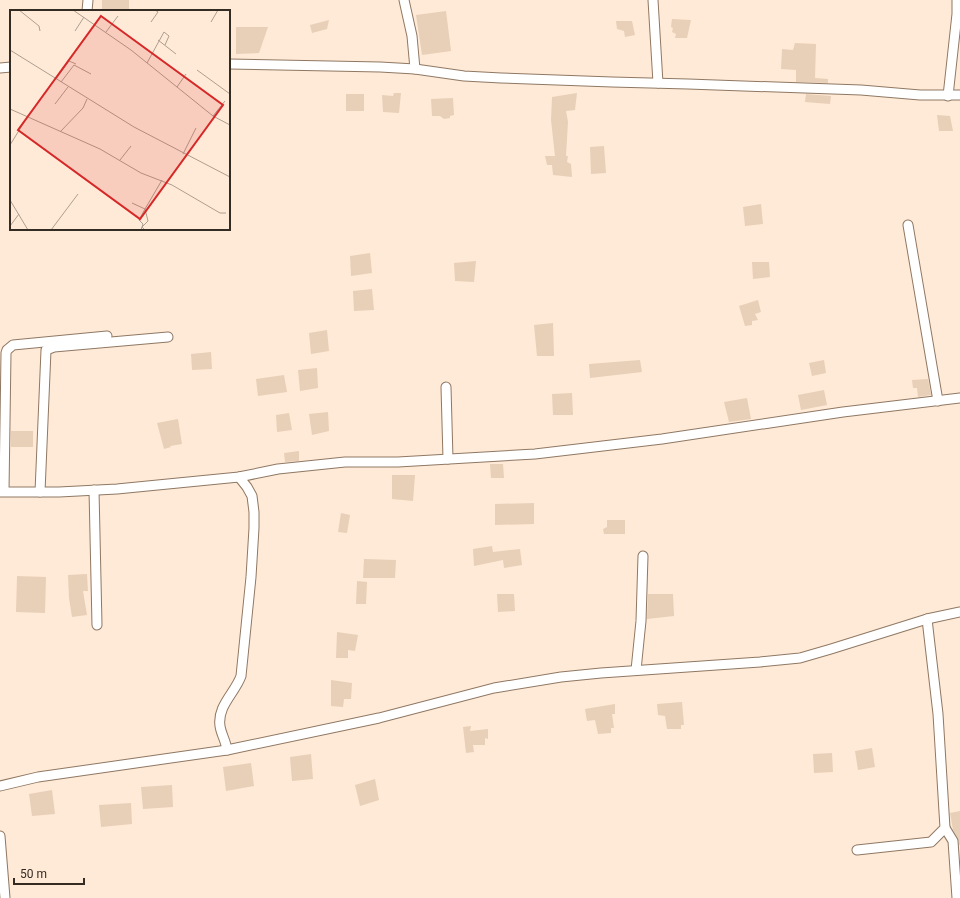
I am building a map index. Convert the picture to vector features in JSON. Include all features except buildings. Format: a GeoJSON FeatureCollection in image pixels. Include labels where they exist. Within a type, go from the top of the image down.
{"type":"FeatureCollection","features":[{"type":"Feature","properties":{"kind":"street"},"geometry":{"type":"LineString","coordinates":[[87,10],[88,0]]}},
{"type":"Feature","properties":{"kind":"street"},"geometry":{"type":"LineString","coordinates":[[404,0],[412,36],[415,69]]}},
{"type":"Feature","properties":{"kind":"street"},"geometry":{"type":"LineString","coordinates":[[654,0],[658,83]]}},
{"type":"Feature","properties":{"kind":"street"},"geometry":{"type":"LineString","coordinates":[[948,96],[957,14],[957,0]]}},
{"type":"Feature","properties":{"kind":"street"},"geometry":{"type":"LineString","coordinates":[[230,64],[284,64],[415,69],[477,77],[809,88],[948,96],[960,95]]}},
{"type":"Feature","properties":{"kind":"street"},"geometry":{"type":"LineString","coordinates":[[0,68],[10,67]]}},
{"type":"Feature","properties":{"kind":"street"},"geometry":{"type":"LineString","coordinates":[[908,225],[938,401]]}},
{"type":"Feature","properties":{"kind":"street"},"geometry":{"type":"LineString","coordinates":[[107,336],[13,345],[7,350],[2,492],[94,490],[161,485],[239,477],[278,469],[332,463],[536,454],[709,433],[843,412],[960,398]]}},
{"type":"Feature","properties":{"kind":"street"},"geometry":{"type":"LineString","coordinates":[[40,492],[46,350],[54,347],[168,337]]}},
{"type":"Feature","properties":{"kind":"street"},"geometry":{"type":"LineString","coordinates":[[446,387],[448,459]]}},
{"type":"Feature","properties":{"kind":"street"},"geometry":{"type":"LineString","coordinates":[[227,750],[220,725],[220,717],[223,707],[241,676],[254,543],[254,512],[252,496],[239,477]]}},
{"type":"Feature","properties":{"kind":"street"},"geometry":{"type":"LineString","coordinates":[[94,490],[97,625]]}},
{"type":"Feature","properties":{"kind":"street"},"geometry":{"type":"LineString","coordinates":[[636,670],[641,621],[643,556]]}},
{"type":"Feature","properties":{"kind":"street"},"geometry":{"type":"LineString","coordinates":[[0,786],[38,777],[227,750],[371,719],[494,688],[561,677],[800,658],[927,619],[960,612]]}},
{"type":"Feature","properties":{"kind":"street"},"geometry":{"type":"LineString","coordinates":[[927,619],[938,714],[945,828],[953,841],[957,898]]}},
{"type":"Feature","properties":{"kind":"street"},"geometry":{"type":"LineString","coordinates":[[945,828],[960,841]]}},
{"type":"Feature","properties":{"kind":"street"},"geometry":{"type":"LineString","coordinates":[[857,850],[931,842],[945,828]]}},
{"type":"Feature","properties":{"kind":"street"},"geometry":{"type":"LineString","coordinates":[[0,836],[5,898]]}}]}
